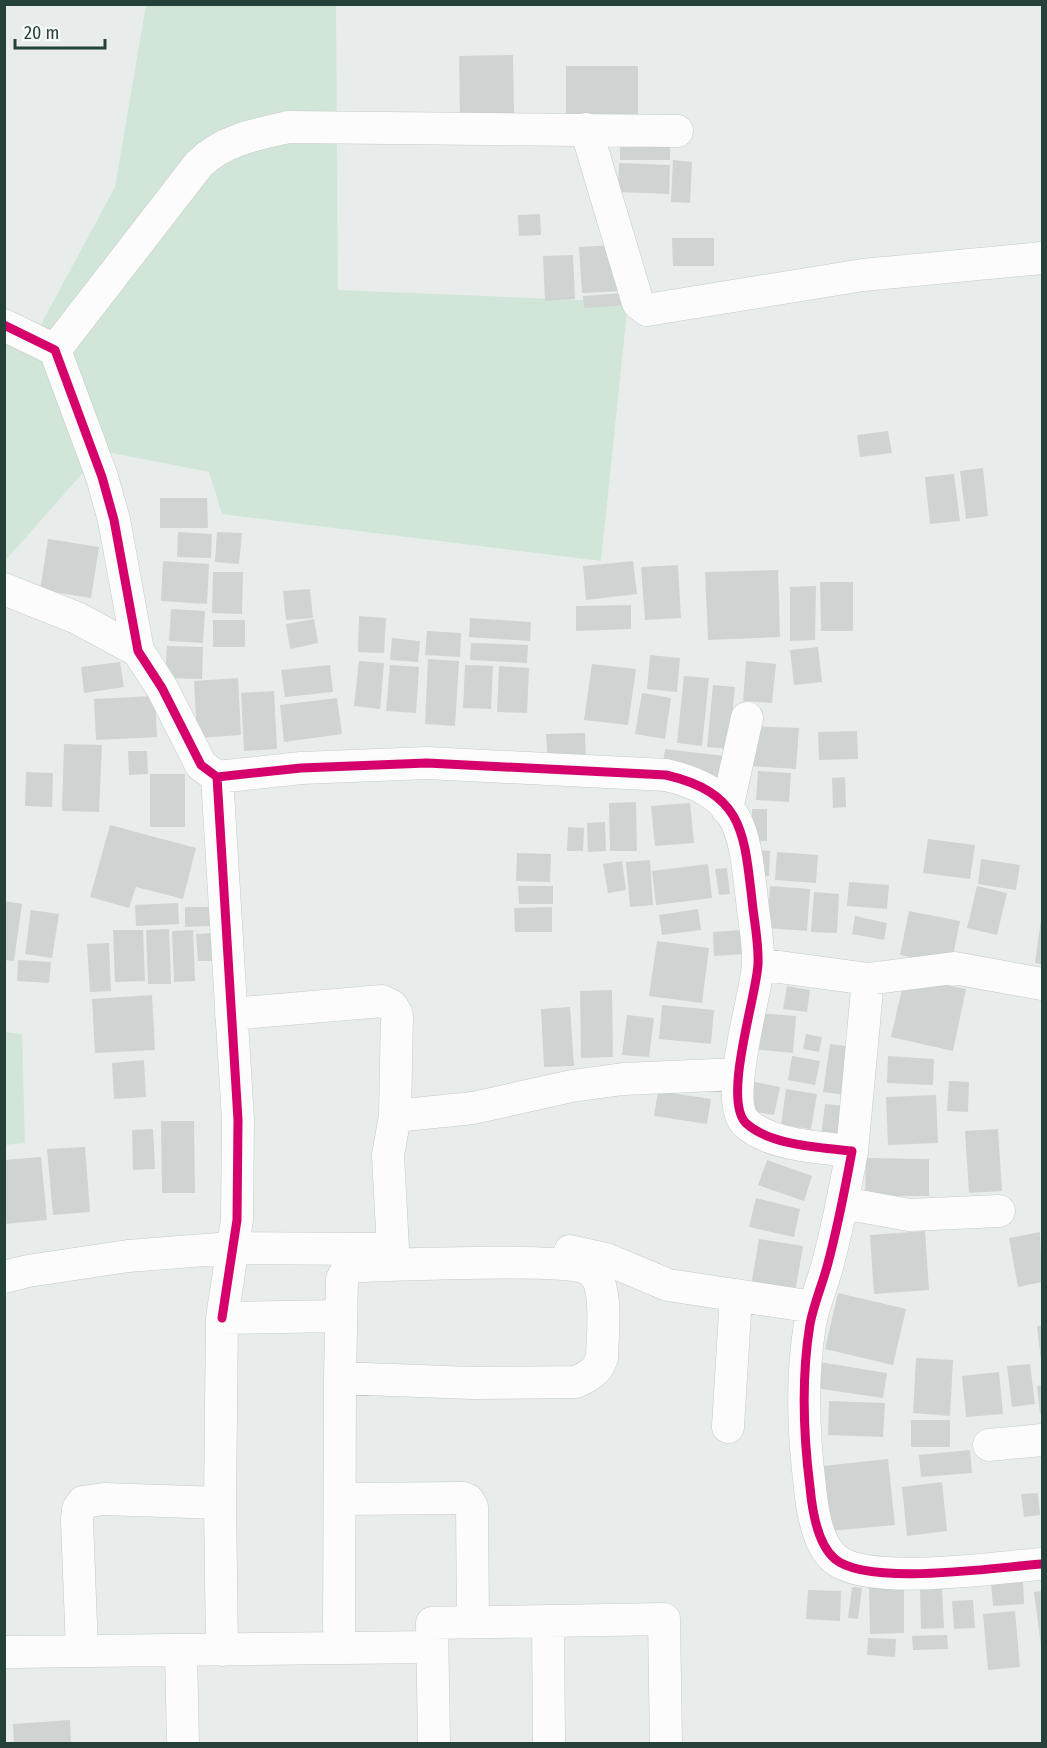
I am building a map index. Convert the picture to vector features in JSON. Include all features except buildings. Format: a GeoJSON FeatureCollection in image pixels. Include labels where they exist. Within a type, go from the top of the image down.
{"type":"FeatureCollection","features":[{"type":"Feature","properties":{"kind":"street"},"geometry":{"type":"LineString","coordinates":[[55,350],[199,164],[221,146],[289,127],[677,131]]}},
{"type":"Feature","properties":{"kind":"street"},"geometry":{"type":"LineString","coordinates":[[586,129],[638,303],[644,309],[863,275],[1042,258]]}},
{"type":"Feature","properties":{"kind":"street"},"geometry":{"type":"LineString","coordinates":[[4,325],[55,350],[108,499],[138,651],[162,688],[201,765],[217,777],[302,768],[427,763],[666,775],[704,786],[714,793],[740,824],[747,852],[759,964],[738,1074],[740,1113],[745,1124],[759,1132],[787,1141],[852,1151]]}},
{"type":"Feature","properties":{"kind":"street"},"geometry":{"type":"LineString","coordinates":[[4,589],[77,618],[138,651]]}},
{"type":"Feature","properties":{"kind":"street"},"geometry":{"type":"LineString","coordinates":[[727,809],[747,718]]}},
{"type":"Feature","properties":{"kind":"street"},"geometry":{"type":"LineString","coordinates":[[217,777],[238,1120],[237,1220],[222,1318],[220,1503],[222,1650]]}},
{"type":"Feature","properties":{"kind":"street"},"geometry":{"type":"LineString","coordinates":[[759,964],[868,979],[954,968],[1042,984]]}},
{"type":"Feature","properties":{"kind":"street"},"geometry":{"type":"LineString","coordinates":[[868,979],[852,1151],[843,1203],[827,1266],[813,1307],[803,1386],[803,1428],[813,1511],[826,1547],[836,1560],[854,1568],[887,1573],[933,1573],[1042,1564]]}},
{"type":"Feature","properties":{"kind":"street"},"geometry":{"type":"LineString","coordinates":[[231,1014],[382,1001],[392,1006],[397,1015],[395,1116],[388,1155],[393,1249]]}},
{"type":"Feature","properties":{"kind":"street"},"geometry":{"type":"LineString","coordinates":[[395,1116],[473,1108],[572,1086],[622,1078],[738,1074]]}},
{"type":"Feature","properties":{"kind":"street"},"geometry":{"type":"LineString","coordinates":[[843,1203],[909,1215],[999,1211]]}},
{"type":"Feature","properties":{"kind":"street"},"geometry":{"type":"LineString","coordinates":[[4,1277],[28,1271],[128,1256],[231,1248],[393,1249],[468,1246],[542,1248],[580,1252],[606,1259],[668,1285],[813,1307]]}},
{"type":"Feature","properties":{"kind":"street"},"geometry":{"type":"LineString","coordinates":[[339,1648],[341,1499],[339,1316],[342,1279],[347,1270],[357,1266],[509,1263],[578,1265],[591,1271],[603,1292],[602,1358],[593,1372],[576,1382],[472,1383],[340,1378]]}},
{"type":"Feature","properties":{"kind":"street"},"geometry":{"type":"LineString","coordinates":[[728,1427],[736,1295]]}},
{"type":"Feature","properties":{"kind":"street"},"geometry":{"type":"LineString","coordinates":[[222,1318],[339,1316]]}},
{"type":"Feature","properties":{"kind":"street"},"geometry":{"type":"LineString","coordinates":[[989,1445],[1042,1440]]}},
{"type":"Feature","properties":{"kind":"street"},"geometry":{"type":"LineString","coordinates":[[341,1499],[463,1498],[468,1500],[472,1507],[473,1622]]}},
{"type":"Feature","properties":{"kind":"street"},"geometry":{"type":"LineString","coordinates":[[82,1651],[77,1520],[78,1509],[83,1502],[104,1499],[220,1503]]}},
{"type":"Feature","properties":{"kind":"street"},"geometry":{"type":"LineString","coordinates":[[434,1743],[432,1623],[664,1619],[666,1743]]}},
{"type":"Feature","properties":{"kind":"street"},"geometry":{"type":"LineString","coordinates":[[548,1621],[549,1743]]}},
{"type":"Feature","properties":{"kind":"street"},"geometry":{"type":"LineString","coordinates":[[7,1652],[432,1647]]}},
{"type":"Feature","properties":{"kind":"street"},"geometry":{"type":"LineString","coordinates":[[181,1650],[183,1743]]}},
{"type":"Feature","properties":{"kind":"green space"},"geometry":{"type":"Polygon","coordinates":[[[146,5],[336,5],[338,290],[628,302],[601,561],[222,514],[209,472],[102,451],[5,561],[5,343],[26,352],[115,187],[146,5]]]}},
{"type":"Feature","properties":{"kind":"green space"},"geometry":{"type":"Polygon","coordinates":[[[5,1032],[22,1034],[25,1143],[5,1145],[5,1032]]]}},
{"type":"Feature","properties":{"kind":"cycle path"},"geometry":{"type":"LineString","coordinates":[[4,325],[55,350],[102,477],[114,520],[138,651],[162,688],[201,765],[217,777],[238,1120],[237,1220],[222,1318]]}},
{"type":"Feature","properties":{"kind":"cycle path"},"geometry":{"type":"LineString","coordinates":[[217,777],[301,768],[427,763],[666,775],[691,783],[711,793],[725,805],[742,835],[758,948],[756,979],[739,1072],[740,1112],[747,1124],[769,1137],[797,1144],[852,1151],[832,1249],[810,1324],[805,1365],[806,1446],[816,1526],[824,1545],[835,1559],[852,1567],[875,1572],[934,1573],[1042,1564]]}}]}
